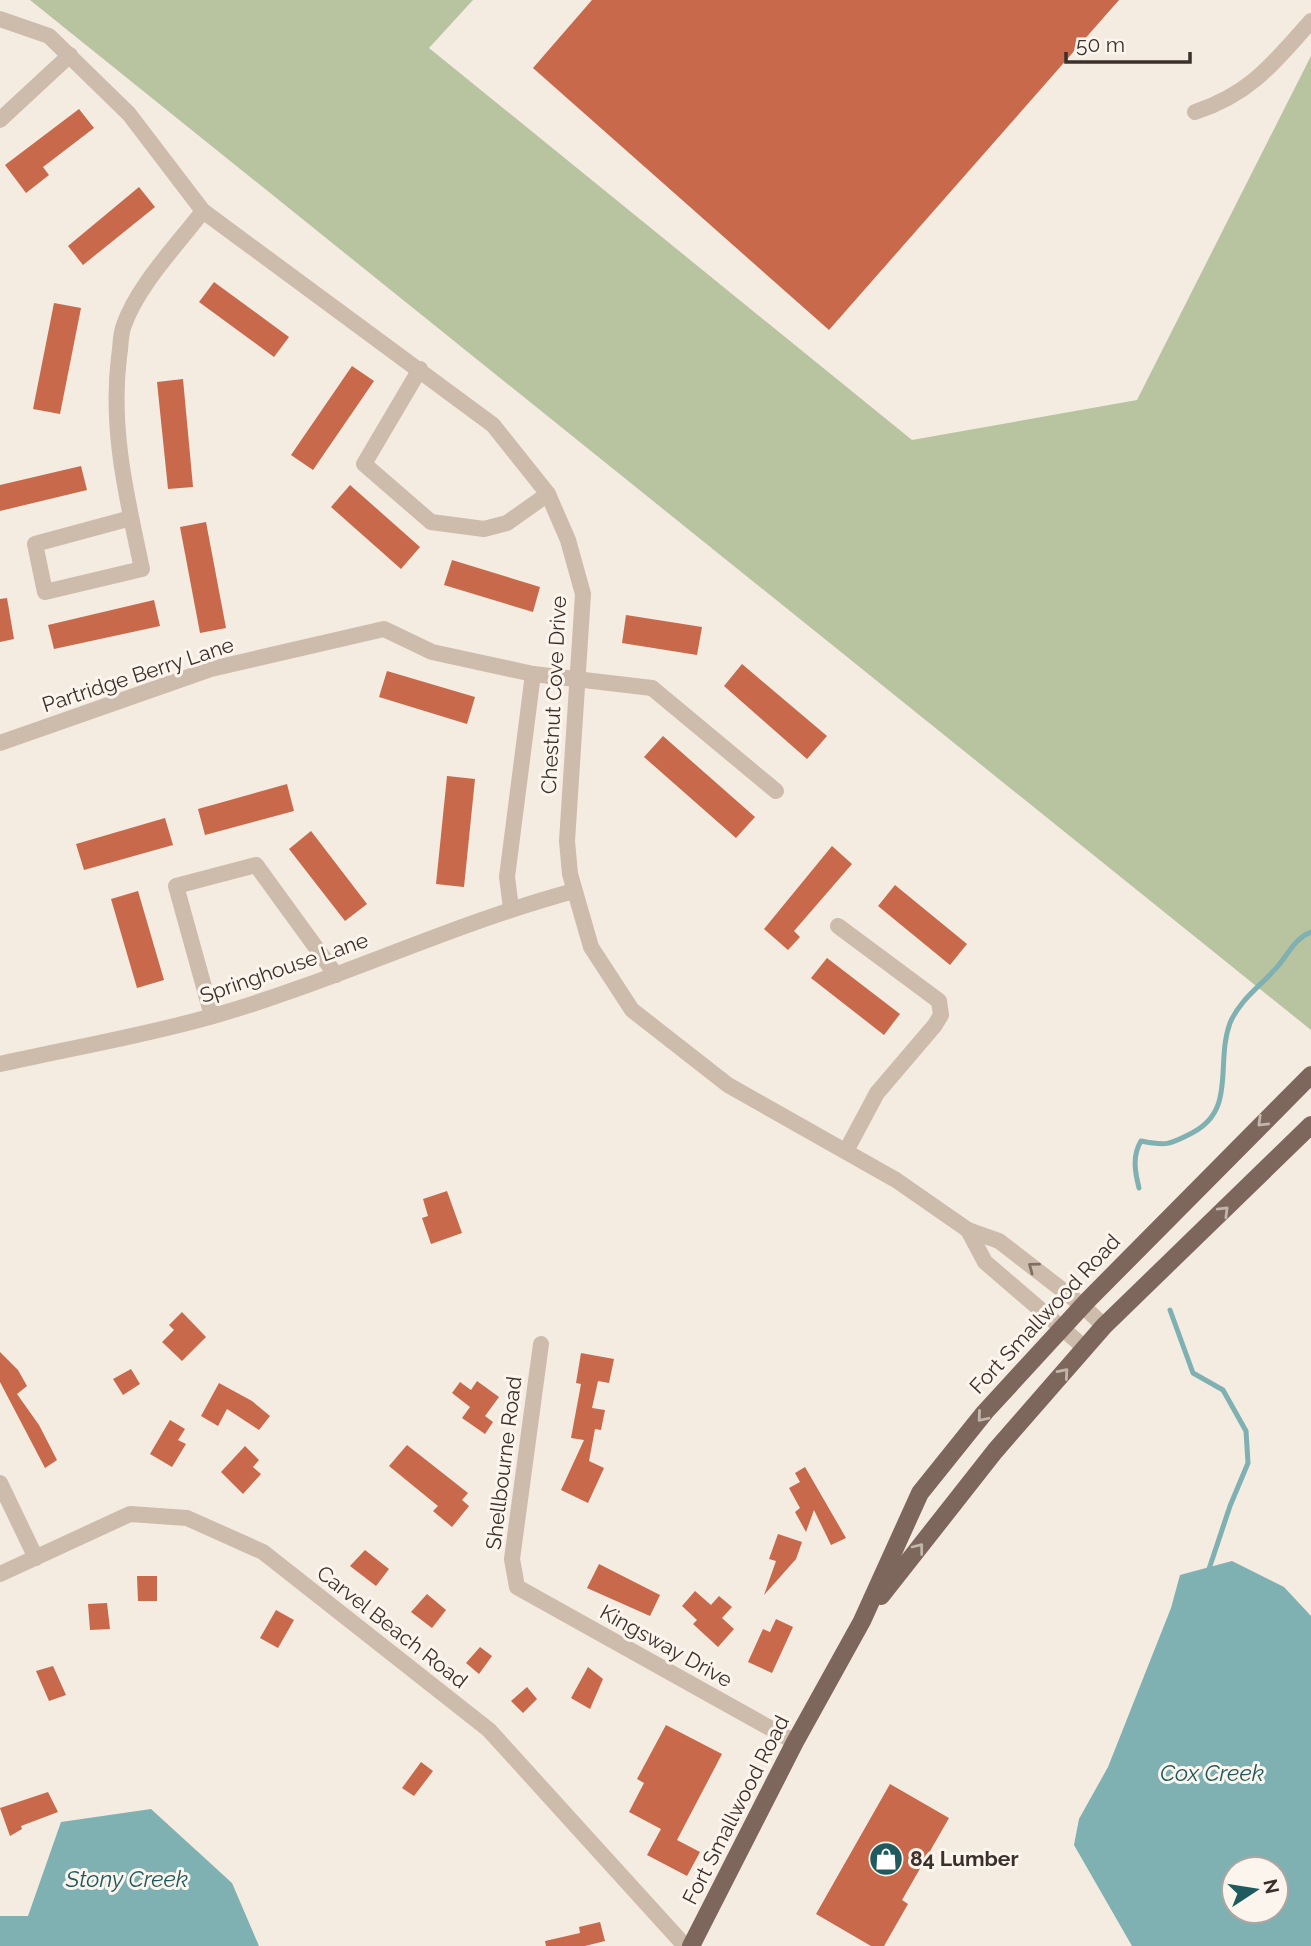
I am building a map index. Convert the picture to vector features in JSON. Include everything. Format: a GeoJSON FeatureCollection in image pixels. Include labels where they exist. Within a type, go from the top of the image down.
{"type":"FeatureCollection","features":[{"type":"Feature","properties":{"kind":"main road","name":"Fort Smallwood Road"},"geometry":{"type":"LineString","coordinates":[[691,1946],[795,1742],[862,1621],[920,1493],[985,1412],[1083,1306],[1311,1074]]}},
{"type":"Feature","properties":{"kind":"main road","name":"Fort Smallwood Road"},"geometry":{"type":"LineString","coordinates":[[862,1621],[995,1451],[1104,1326],[1311,1125]]}},
{"type":"Feature","properties":{"kind":"street","name":"Chestnut Cove Drive"},"geometry":{"type":"LineString","coordinates":[[0,19],[49,36],[129,114],[203,211],[493,425],[548,494],[568,540],[583,594],[566,841],[575,891],[591,947],[632,1010],[728,1086],[846,1150],[896,1180],[968,1230],[999,1241],[1083,1306],[1104,1326]]}},
{"type":"Feature","properties":{"kind":"street"},"geometry":{"type":"LineString","coordinates":[[1195,112],[1226,101],[1249,86],[1269,69],[1311,20]]}},
{"type":"Feature","properties":{"kind":"street"},"geometry":{"type":"LineString","coordinates":[[0,120],[70,55]]}},
{"type":"Feature","properties":{"kind":"street"},"geometry":{"type":"LineString","coordinates":[[131,518],[34,544],[45,592],[142,569],[131,518],[120,467],[114,397],[123,326],[149,281],[203,211]]}},
{"type":"Feature","properties":{"kind":"street"},"geometry":{"type":"LineString","coordinates":[[420,369],[364,464],[431,522],[484,529],[507,523],[548,494]]}},
{"type":"Feature","properties":{"kind":"street","name":"Partridge Berry Lane"},"geometry":{"type":"LineString","coordinates":[[0,744],[211,669],[384,629],[432,652],[533,674],[652,688],[776,791]]}},
{"type":"Feature","properties":{"kind":"street"},"geometry":{"type":"LineString","coordinates":[[511,908],[507,877],[533,674]]}},
{"type":"Feature","properties":{"kind":"street"},"geometry":{"type":"LineString","coordinates":[[212,1016],[176,886],[256,865],[336,975]]}},
{"type":"Feature","properties":{"kind":"street","name":"Springhouse Lane"},"geometry":{"type":"LineString","coordinates":[[0,1064],[212,1016],[336,975],[511,908],[575,891]]}},
{"type":"Feature","properties":{"kind":"street"},"geometry":{"type":"LineString","coordinates":[[838,926],[939,1001],[941,1008],[935,1025],[877,1093],[846,1150]]}},
{"type":"Feature","properties":{"kind":"street","name":"Chestnut Cove Drive"},"geometry":{"type":"LineString","coordinates":[[968,1230],[985,1262],[1085,1348]]}},
{"type":"Feature","properties":{"kind":"street","name":"Shellbourne Road"},"geometry":{"type":"LineString","coordinates":[[517,1587],[512,1559],[541,1344]]}},
{"type":"Feature","properties":{"kind":"street"},"geometry":{"type":"LineString","coordinates":[[0,1483],[36,1558]]}},
{"type":"Feature","properties":{"kind":"street","name":"Carvel Beach Road"},"geometry":{"type":"LineString","coordinates":[[0,1574],[131,1514],[187,1518],[264,1552],[489,1730],[685,1946]]}},
{"type":"Feature","properties":{"kind":"street","name":"Kingsway Drive"},"geometry":{"type":"LineString","coordinates":[[517,1587],[795,1742]]}},
{"type":"Feature","properties":{"kind":"green space"},"geometry":{"type":"Polygon","coordinates":[[[30,0],[473,0],[429,48],[912,440],[1137,400],[1311,56],[1311,1030],[30,0]]]}},
{"type":"Feature","properties":{"kind":"water","name":"Cox Creek"},"geometry":{"type":"Polygon","coordinates":[[[1232,1561],[1284,1587],[1311,1616],[1311,1946],[1132,1946],[1074,1845],[1079,1819],[1108,1767],[1171,1608],[1180,1575],[1232,1561]]]}},
{"type":"Feature","properties":{"kind":"water","name":"Stony Creek"},"geometry":{"type":"Polygon","coordinates":[[[151,1809],[232,1883],[259,1946],[0,1946],[0,1916],[28,1916],[61,1822],[151,1809]]]}},
{"type":"Feature","properties":{"kind":"building"},"geometry":{"type":"Polygon","coordinates":[[[592,0],[1119,0],[829,330],[533,68],[592,0]]]}},
{"type":"Feature","properties":{"kind":"building"},"geometry":{"type":"Polygon","coordinates":[[[79,109],[94,128],[43,167],[49,175],[26,193],[5,165],[79,109]]]}},
{"type":"Feature","properties":{"kind":"building"},"geometry":{"type":"Polygon","coordinates":[[[139,187],[155,207],[83,265],[68,246],[139,187]]]}},
{"type":"Feature","properties":{"kind":"building"},"geometry":{"type":"Polygon","coordinates":[[[214,282],[289,337],[274,357],[199,302],[214,282]]]}},
{"type":"Feature","properties":{"kind":"building"},"geometry":{"type":"Polygon","coordinates":[[[54,303],[81,308],[60,414],[33,409],[54,303]]]}},
{"type":"Feature","properties":{"kind":"building"},"geometry":{"type":"Polygon","coordinates":[[[352,366],[374,381],[313,470],[291,455],[352,366]]]}},
{"type":"Feature","properties":{"kind":"building"},"geometry":{"type":"Polygon","coordinates":[[[183,379],[193,487],[168,489],[157,382],[183,379]]]}},
{"type":"Feature","properties":{"kind":"building"},"geometry":{"type":"Polygon","coordinates":[[[81,466],[87,490],[0,511],[0,485],[81,466]]]}},
{"type":"Feature","properties":{"kind":"building"},"geometry":{"type":"Polygon","coordinates":[[[350,485],[420,547],[401,569],[331,507],[350,485]]]}},
{"type":"Feature","properties":{"kind":"building"},"geometry":{"type":"Polygon","coordinates":[[[206,522],[226,628],[200,633],[180,527],[206,522]]]}},
{"type":"Feature","properties":{"kind":"building"},"geometry":{"type":"Polygon","coordinates":[[[452,560],[540,587],[533,612],[444,585],[452,560]]]}},
{"type":"Feature","properties":{"kind":"building"},"geometry":{"type":"Polygon","coordinates":[[[7,598],[14,639],[0,642],[0,599],[7,598]]]}},
{"type":"Feature","properties":{"kind":"building"},"geometry":{"type":"Polygon","coordinates":[[[154,600],[160,626],[54,649],[48,625],[154,600]]]}},
{"type":"Feature","properties":{"kind":"building"},"geometry":{"type":"Polygon","coordinates":[[[626,615],[702,627],[697,655],[622,643],[626,615]]]}},
{"type":"Feature","properties":{"kind":"building"},"geometry":{"type":"Polygon","coordinates":[[[742,664],[827,736],[807,759],[724,686],[742,664]]]}},
{"type":"Feature","properties":{"kind":"building"},"geometry":{"type":"Polygon","coordinates":[[[387,671],[475,697],[467,724],[379,697],[387,671]]]}},
{"type":"Feature","properties":{"kind":"building"},"geometry":{"type":"Polygon","coordinates":[[[663,736],[755,817],[736,838],[644,757],[663,736]]]}},
{"type":"Feature","properties":{"kind":"building"},"geometry":{"type":"Polygon","coordinates":[[[447,776],[475,779],[464,887],[436,884],[447,776]]]}},
{"type":"Feature","properties":{"kind":"building"},"geometry":{"type":"Polygon","coordinates":[[[287,784],[294,811],[205,835],[198,809],[287,784]]]}},
{"type":"Feature","properties":{"kind":"building"},"geometry":{"type":"Polygon","coordinates":[[[165,818],[173,845],[84,870],[76,844],[165,818]]]}},
{"type":"Feature","properties":{"kind":"building"},"geometry":{"type":"Polygon","coordinates":[[[311,831],[367,904],[345,921],[289,849],[311,831]]]}},
{"type":"Feature","properties":{"kind":"building"},"geometry":{"type":"Polygon","coordinates":[[[832,846],[852,864],[794,931],[800,937],[788,950],[764,929],[832,846]]]}},
{"type":"Feature","properties":{"kind":"building"},"geometry":{"type":"Polygon","coordinates":[[[895,885],[967,944],[950,965],[878,906],[895,885]]]}},
{"type":"Feature","properties":{"kind":"building"},"geometry":{"type":"Polygon","coordinates":[[[138,891],[164,980],[137,988],[111,899],[138,891]]]}},
{"type":"Feature","properties":{"kind":"building"},"geometry":{"type":"Polygon","coordinates":[[[827,958],[900,1014],[884,1035],[811,978],[827,958]]]}},
{"type":"Feature","properties":{"kind":"building"},"geometry":{"type":"Polygon","coordinates":[[[447,1191],[462,1233],[431,1244],[422,1218],[428,1216],[423,1199],[447,1191]]]}},
{"type":"Feature","properties":{"kind":"building"},"geometry":{"type":"Polygon","coordinates":[[[182,1312],[206,1337],[182,1361],[162,1342],[174,1330],[169,1325],[182,1312]]]}},
{"type":"Feature","properties":{"kind":"building"},"geometry":{"type":"Polygon","coordinates":[[[0,1352],[18,1370],[27,1386],[17,1394],[39,1425],[57,1460],[45,1468],[0,1382],[0,1352]]]}},
{"type":"Feature","properties":{"kind":"building"},"geometry":{"type":"Polygon","coordinates":[[[581,1353],[614,1359],[609,1383],[598,1381],[592,1408],[605,1410],[601,1430],[595,1429],[589,1461],[604,1468],[588,1503],[561,1490],[584,1440],[571,1438],[581,1384],[576,1383],[581,1353]]]}},
{"type":"Feature","properties":{"kind":"building"},"geometry":{"type":"Polygon","coordinates":[[[131,1369],[140,1384],[123,1395],[113,1379],[131,1369]]]}},
{"type":"Feature","properties":{"kind":"building"},"geometry":{"type":"Polygon","coordinates":[[[477,1381],[499,1397],[485,1416],[493,1422],[485,1434],[462,1418],[470,1407],[452,1393],[460,1382],[471,1390],[477,1381]]]}},
{"type":"Feature","properties":{"kind":"building"},"geometry":{"type":"Polygon","coordinates":[[[219,1383],[252,1401],[270,1416],[259,1430],[227,1409],[218,1426],[201,1416],[219,1383]]]}},
{"type":"Feature","properties":{"kind":"building"},"geometry":{"type":"Polygon","coordinates":[[[170,1420],[185,1429],[178,1440],[186,1444],[172,1467],[150,1454],[170,1420]]]}},
{"type":"Feature","properties":{"kind":"building"},"geometry":{"type":"Polygon","coordinates":[[[407,1445],[468,1493],[462,1500],[469,1506],[452,1527],[433,1511],[438,1506],[389,1466],[407,1445]]]}},
{"type":"Feature","properties":{"kind":"building"},"geometry":{"type":"Polygon","coordinates":[[[245,1446],[259,1460],[253,1467],[261,1474],[243,1494],[221,1472],[245,1446]]]}},
{"type":"Feature","properties":{"kind":"building"},"geometry":{"type":"Polygon","coordinates":[[[805,1467],[846,1538],[831,1545],[814,1510],[806,1532],[795,1512],[800,1508],[789,1488],[800,1482],[795,1473],[805,1467]]]}},
{"type":"Feature","properties":{"kind":"building"},"geometry":{"type":"Polygon","coordinates":[[[778,1534],[802,1542],[796,1559],[764,1595],[776,1561],[769,1559],[778,1534]]]}},
{"type":"Feature","properties":{"kind":"building"},"geometry":{"type":"Polygon","coordinates":[[[365,1550],[389,1569],[376,1586],[350,1566],[365,1550]]]}},
{"type":"Feature","properties":{"kind":"building"},"geometry":{"type":"Polygon","coordinates":[[[599,1564],[660,1595],[650,1616],[587,1588],[599,1564]]]}},
{"type":"Feature","properties":{"kind":"building"},"geometry":{"type":"Polygon","coordinates":[[[137,1576],[157,1576],[157,1601],[138,1601],[137,1576]]]}},
{"type":"Feature","properties":{"kind":"building"},"geometry":{"type":"Polygon","coordinates":[[[695,1591],[711,1605],[719,1596],[732,1607],[722,1618],[734,1629],[718,1647],[693,1624],[697,1620],[682,1606],[695,1591]]]}},
{"type":"Feature","properties":{"kind":"building"},"geometry":{"type":"Polygon","coordinates":[[[427,1594],[446,1610],[432,1628],[411,1612],[427,1594]]]}},
{"type":"Feature","properties":{"kind":"building"},"geometry":{"type":"Polygon","coordinates":[[[107,1603],[110,1629],[90,1630],[88,1604],[107,1603]]]}},
{"type":"Feature","properties":{"kind":"building"},"geometry":{"type":"Polygon","coordinates":[[[276,1610],[294,1620],[278,1648],[260,1638],[276,1610]]]}},
{"type":"Feature","properties":{"kind":"building"},"geometry":{"type":"Polygon","coordinates":[[[776,1619],[793,1627],[772,1673],[748,1662],[763,1629],[770,1632],[776,1619]]]}},
{"type":"Feature","properties":{"kind":"building"},"geometry":{"type":"Polygon","coordinates":[[[480,1647],[492,1656],[479,1674],[466,1663],[480,1647]]]}},
{"type":"Feature","properties":{"kind":"building"},"geometry":{"type":"Polygon","coordinates":[[[53,1666],[66,1695],[49,1701],[36,1671],[53,1666]]]}},
{"type":"Feature","properties":{"kind":"building"},"geometry":{"type":"Polygon","coordinates":[[[588,1667],[603,1679],[590,1709],[571,1698],[588,1667]]]}},
{"type":"Feature","properties":{"kind":"building"},"geometry":{"type":"Polygon","coordinates":[[[527,1687],[537,1699],[523,1713],[511,1701],[527,1687]]]}},
{"type":"Feature","properties":{"kind":"building"},"geometry":{"type":"Polygon","coordinates":[[[666,1725],[722,1754],[677,1840],[700,1852],[687,1876],[647,1855],[661,1829],[629,1812],[644,1783],[637,1779],[666,1725]]]}},
{"type":"Feature","properties":{"kind":"building"},"geometry":{"type":"Polygon","coordinates":[[[421,1762],[433,1771],[414,1796],[402,1788],[421,1762]]]}},
{"type":"Feature","properties":{"kind":"building","name":"84 Lumber"},"geometry":{"type":"Polygon","coordinates":[[[890,1784],[949,1818],[902,1900],[908,1904],[884,1946],[871,1946],[816,1914],[890,1784]]]}},
{"type":"Feature","properties":{"kind":"building"},"geometry":{"type":"Polygon","coordinates":[[[48,1792],[58,1812],[21,1826],[22,1829],[10,1836],[0,1808],[48,1792]]]}},
{"type":"Feature","properties":{"kind":"building"},"geometry":{"type":"Polygon","coordinates":[[[600,1922],[605,1941],[585,1946],[546,1946],[545,1941],[580,1933],[579,1927],[600,1922]]]}},
{"type":"Feature","properties":{"kind":"waterway","name":"Cox Creek"},"geometry":{"type":"LineString","coordinates":[[1139,1188],[1135,1158],[1141,1141],[1162,1144],[1172,1142],[1192,1133],[1215,1112],[1220,1099],[1226,1039],[1234,1014],[1296,942],[1311,932]]}},
{"type":"Feature","properties":{"kind":"waterway","name":"Cox Creek"},"geometry":{"type":"LineString","coordinates":[[1170,1310],[1193,1373],[1223,1390],[1246,1431],[1248,1463],[1208,1572]]}},
{"type":"Feature","properties":{"kind":"place","name":"84 Lumber"},"geometry":{"type":"Point","coordinates":[886,1859]}}]}
